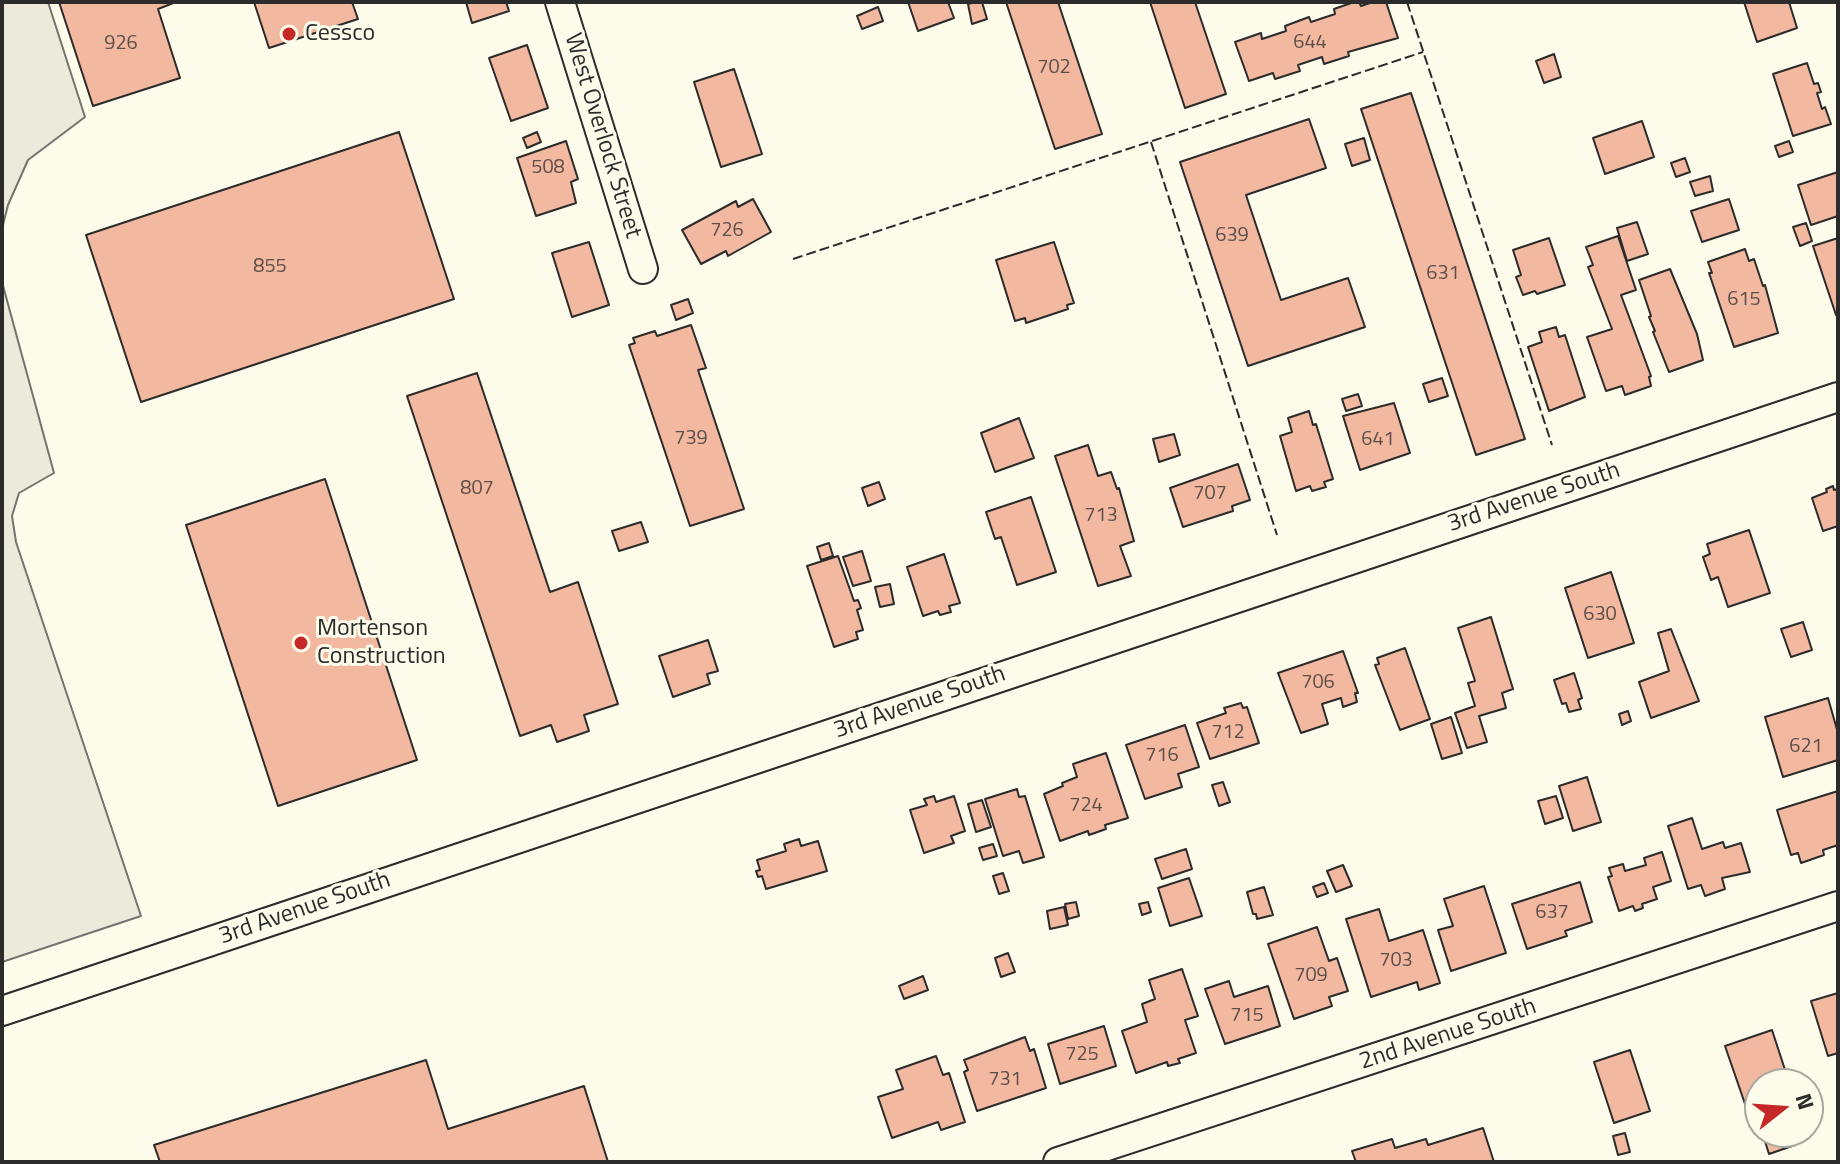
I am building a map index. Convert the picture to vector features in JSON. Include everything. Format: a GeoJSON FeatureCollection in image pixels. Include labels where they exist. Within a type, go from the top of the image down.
{"type":"FeatureCollection","features":[{"type":"Feature","properties":{"kind":"street","name":"West Overlock Street"},"geometry":{"type":"LineString","coordinates":[[560,2],[643,269]]}},
{"type":"Feature","properties":{"kind":"street","name":"3rd Avenue South"},"geometry":{"type":"LineString","coordinates":[[2,1011],[1838,397]]}},
{"type":"Feature","properties":{"kind":"street","name":"2nd Avenue South"},"geometry":{"type":"LineString","coordinates":[[1058,1162],[1838,906]]}},
{"type":"Feature","properties":{"kind":"shaded area"},"geometry":{"type":"Polygon","coordinates":[[[2,2],[48,2],[85,117],[28,160],[8,205],[2,229],[2,2]]]}},
{"type":"Feature","properties":{"kind":"shaded area"},"geometry":{"type":"Polygon","coordinates":[[[2,282],[54,473],[19,493],[12,516],[16,542],[141,916],[2,962],[2,282]]]}},
{"type":"Feature","properties":{"kind":"building"},"geometry":{"type":"Polygon","coordinates":[[[59,2],[176,2],[158,9],[180,78],[93,106],[59,2]]]}},
{"type":"Feature","properties":{"kind":"building","name":"Cessco"},"geometry":{"type":"Polygon","coordinates":[[[254,2],[352,2],[358,19],[269,48],[254,2]]]}},
{"type":"Feature","properties":{"kind":"building"},"geometry":{"type":"Polygon","coordinates":[[[466,2],[506,2],[509,11],[472,23],[466,2]]]}},
{"type":"Feature","properties":{"kind":"building"},"geometry":{"type":"Polygon","coordinates":[[[908,2],[948,2],[954,18],[918,31],[908,2]]]}},
{"type":"Feature","properties":{"kind":"building"},"geometry":{"type":"Polygon","coordinates":[[[982,2],[987,19],[972,24],[968,4],[982,2]]]}},
{"type":"Feature","properties":{"kind":"building"},"geometry":{"type":"Polygon","coordinates":[[[1006,2],[1058,2],[1102,134],[1055,149],[1006,2]]]}},
{"type":"Feature","properties":{"kind":"building"},"geometry":{"type":"Polygon","coordinates":[[[1150,2],[1195,2],[1226,94],[1185,108],[1150,2]]]}},
{"type":"Feature","properties":{"kind":"building"},"geometry":{"type":"Polygon","coordinates":[[[1359,2],[1361,6],[1386,2],[1398,38],[1348,52],[1349,56],[1324,64],[1322,57],[1298,65],[1300,71],[1275,79],[1273,73],[1249,81],[1235,42],[1261,33],[1262,39],[1286,31],[1285,26],[1309,17],[1311,22],[1335,14],[1334,9],[1359,2]]]}},
{"type":"Feature","properties":{"kind":"building"},"geometry":{"type":"Polygon","coordinates":[[[1744,2],[1789,2],[1797,28],[1757,42],[1744,2]]]}},
{"type":"Feature","properties":{"kind":"building"},"geometry":{"type":"Polygon","coordinates":[[[878,7],[883,21],[862,29],[857,16],[878,7]]]}},
{"type":"Feature","properties":{"kind":"building"},"geometry":{"type":"Polygon","coordinates":[[[527,45],[548,108],[511,121],[489,58],[527,45]]]}},
{"type":"Feature","properties":{"kind":"building"},"geometry":{"type":"Polygon","coordinates":[[[1554,54],[1561,77],[1544,83],[1536,61],[1554,54]]]}},
{"type":"Feature","properties":{"kind":"building"},"geometry":{"type":"Polygon","coordinates":[[[1807,63],[1814,84],[1818,83],[1821,92],[1817,93],[1822,109],[1825,107],[1831,124],[1793,136],[1773,74],[1807,63]]]}},
{"type":"Feature","properties":{"kind":"building"},"geometry":{"type":"Polygon","coordinates":[[[734,69],[762,154],[721,167],[694,82],[734,69]]]}},
{"type":"Feature","properties":{"kind":"building"},"geometry":{"type":"Polygon","coordinates":[[[1411,93],[1525,439],[1476,455],[1361,109],[1411,93]]]}},
{"type":"Feature","properties":{"kind":"building"},"geometry":{"type":"Polygon","coordinates":[[[1309,119],[1326,168],[1246,195],[1281,300],[1348,278],[1365,327],[1248,366],[1180,162],[1309,119]]]}},
{"type":"Feature","properties":{"kind":"building"},"geometry":{"type":"Polygon","coordinates":[[[1642,121],[1654,157],[1605,174],[1593,138],[1642,121]]]}},
{"type":"Feature","properties":{"kind":"building"},"geometry":{"type":"Polygon","coordinates":[[[399,132],[454,299],[141,402],[86,235],[399,132]]]}},
{"type":"Feature","properties":{"kind":"building"},"geometry":{"type":"Polygon","coordinates":[[[537,132],[541,142],[527,148],[523,138],[537,132]]]}},
{"type":"Feature","properties":{"kind":"building"},"geometry":{"type":"Polygon","coordinates":[[[1364,138],[1370,160],[1352,166],[1345,144],[1364,138]]]}},
{"type":"Feature","properties":{"kind":"building"},"geometry":{"type":"Polygon","coordinates":[[[566,141],[578,179],[571,182],[576,203],[536,216],[517,158],[566,141]]]}},
{"type":"Feature","properties":{"kind":"building"},"geometry":{"type":"Polygon","coordinates":[[[1789,141],[1793,152],[1779,157],[1775,146],[1789,141]]]}},
{"type":"Feature","properties":{"kind":"building"},"geometry":{"type":"Polygon","coordinates":[[[1685,158],[1690,172],[1676,177],[1671,163],[1685,158]]]}},
{"type":"Feature","properties":{"kind":"building"},"geometry":{"type":"Polygon","coordinates":[[[1838,172],[1838,216],[1811,225],[1798,185],[1838,172]]]}},
{"type":"Feature","properties":{"kind":"building"},"geometry":{"type":"Polygon","coordinates":[[[1710,176],[1713,191],[1695,196],[1690,182],[1710,176]]]}},
{"type":"Feature","properties":{"kind":"building"},"geometry":{"type":"Polygon","coordinates":[[[753,199],[771,232],[728,256],[726,251],[701,264],[682,230],[736,201],[738,207],[753,199]]]}},
{"type":"Feature","properties":{"kind":"building"},"geometry":{"type":"Polygon","coordinates":[[[1729,199],[1739,230],[1702,242],[1691,211],[1729,199]]]}},
{"type":"Feature","properties":{"kind":"building"},"geometry":{"type":"Polygon","coordinates":[[[1637,222],[1648,254],[1627,261],[1617,228],[1637,222]]]}},
{"type":"Feature","properties":{"kind":"building"},"geometry":{"type":"Polygon","coordinates":[[[1806,223],[1812,241],[1800,246],[1793,227],[1806,223]]]}},
{"type":"Feature","properties":{"kind":"building"},"geometry":{"type":"Polygon","coordinates":[[[1618,236],[1636,290],[1621,295],[1651,376],[1651,386],[1625,395],[1622,386],[1606,391],[1587,337],[1612,329],[1588,267],[1593,265],[1586,247],[1618,236]]]}},
{"type":"Feature","properties":{"kind":"building"},"geometry":{"type":"Polygon","coordinates":[[[1549,238],[1565,285],[1523,295],[1516,277],[1521,275],[1513,250],[1549,238]]]}},
{"type":"Feature","properties":{"kind":"building"},"geometry":{"type":"Polygon","coordinates":[[[1838,238],[1838,314],[1836,315],[1813,246],[1838,238]]]}},
{"type":"Feature","properties":{"kind":"building"},"geometry":{"type":"Polygon","coordinates":[[[589,242],[609,305],[572,317],[552,253],[589,242]]]}},
{"type":"Feature","properties":{"kind":"building"},"geometry":{"type":"Polygon","coordinates":[[[1054,242],[1074,303],[1067,305],[1068,309],[1026,323],[1025,318],[1015,321],[996,260],[1054,242]]]}},
{"type":"Feature","properties":{"kind":"building"},"geometry":{"type":"Polygon","coordinates":[[[1745,249],[1749,261],[1754,259],[1765,285],[1778,333],[1734,347],[1708,262],[1745,249]]]}},
{"type":"Feature","properties":{"kind":"building"},"geometry":{"type":"Polygon","coordinates":[[[1670,269],[1697,334],[1703,360],[1669,372],[1653,332],[1639,280],[1670,269]]]}},
{"type":"Feature","properties":{"kind":"building"},"geometry":{"type":"Polygon","coordinates":[[[688,299],[693,313],[676,320],[671,305],[688,299]]]}},
{"type":"Feature","properties":{"kind":"building"},"geometry":{"type":"Polygon","coordinates":[[[691,325],[706,368],[698,370],[744,509],[690,526],[629,345],[635,343],[633,338],[655,331],[657,336],[691,325]]]}},
{"type":"Feature","properties":{"kind":"building"},"geometry":{"type":"Polygon","coordinates":[[[1556,327],[1559,337],[1565,335],[1585,397],[1549,411],[1528,347],[1542,342],[1539,332],[1556,327]]]}},
{"type":"Feature","properties":{"kind":"building"},"geometry":{"type":"Polygon","coordinates":[[[477,373],[550,592],[578,582],[618,704],[584,715],[589,731],[557,742],[551,725],[520,736],[407,396],[477,373]]]}},
{"type":"Feature","properties":{"kind":"building"},"geometry":{"type":"Polygon","coordinates":[[[1442,378],[1448,396],[1429,402],[1423,384],[1442,378]]]}},
{"type":"Feature","properties":{"kind":"building"},"geometry":{"type":"Polygon","coordinates":[[[1358,394],[1362,406],[1346,411],[1342,399],[1358,394]]]}},
{"type":"Feature","properties":{"kind":"building"},"geometry":{"type":"Polygon","coordinates":[[[1394,403],[1410,453],[1360,470],[1343,416],[1394,403]]]}},
{"type":"Feature","properties":{"kind":"building"},"geometry":{"type":"Polygon","coordinates":[[[1309,411],[1333,479],[1324,482],[1326,487],[1312,491],[1310,486],[1296,491],[1280,436],[1292,432],[1288,418],[1309,411]]]}},
{"type":"Feature","properties":{"kind":"building"},"geometry":{"type":"Polygon","coordinates":[[[1019,418],[1034,458],[995,472],[981,433],[1019,418]]]}},
{"type":"Feature","properties":{"kind":"building"},"geometry":{"type":"Polygon","coordinates":[[[1174,434],[1180,455],[1159,462],[1153,439],[1174,434]]]}},
{"type":"Feature","properties":{"kind":"building"},"geometry":{"type":"Polygon","coordinates":[[[1088,445],[1098,476],[1111,472],[1119,488],[1134,541],[1120,546],[1131,576],[1098,586],[1055,456],[1088,445]]]}},
{"type":"Feature","properties":{"kind":"building"},"geometry":{"type":"Polygon","coordinates":[[[1238,464],[1250,500],[1232,506],[1233,511],[1183,527],[1170,488],[1238,464]]]}},
{"type":"Feature","properties":{"kind":"building","name":"Mortenson Construction"},"geometry":{"type":"Polygon","coordinates":[[[325,479],[417,760],[278,806],[186,525],[325,479]]]}},
{"type":"Feature","properties":{"kind":"building"},"geometry":{"type":"Polygon","coordinates":[[[879,482],[885,499],[868,506],[862,488],[879,482]]]}},
{"type":"Feature","properties":{"kind":"building"},"geometry":{"type":"Polygon","coordinates":[[[1833,486],[1834,490],[1838,489],[1838,526],[1823,531],[1812,498],[1833,486]]]}},
{"type":"Feature","properties":{"kind":"building"},"geometry":{"type":"Polygon","coordinates":[[[1031,497],[1056,572],[1017,585],[1001,537],[995,539],[986,512],[1031,497]]]}},
{"type":"Feature","properties":{"kind":"building"},"geometry":{"type":"Polygon","coordinates":[[[641,522],[648,542],[619,551],[612,531],[641,522]]]}},
{"type":"Feature","properties":{"kind":"building"},"geometry":{"type":"Polygon","coordinates":[[[1749,530],[1770,593],[1728,607],[1718,577],[1711,580],[1703,557],[1710,554],[1707,544],[1749,530]]]}},
{"type":"Feature","properties":{"kind":"building"},"geometry":{"type":"Polygon","coordinates":[[[829,543],[833,556],[821,560],[817,547],[829,543]]]}},
{"type":"Feature","properties":{"kind":"building"},"geometry":{"type":"Polygon","coordinates":[[[862,551],[871,581],[853,586],[843,557],[862,551]]]}},
{"type":"Feature","properties":{"kind":"building"},"geometry":{"type":"Polygon","coordinates":[[[944,554],[960,603],[949,606],[951,612],[940,615],[938,611],[923,616],[907,567],[944,554]]]}},
{"type":"Feature","properties":{"kind":"building"},"geometry":{"type":"Polygon","coordinates":[[[838,556],[854,601],[858,600],[861,608],[857,610],[863,630],[856,632],[858,639],[834,647],[807,566],[838,556]]]}},
{"type":"Feature","properties":{"kind":"building"},"geometry":{"type":"Polygon","coordinates":[[[1611,572],[1634,643],[1588,658],[1565,588],[1611,572]]]}},
{"type":"Feature","properties":{"kind":"building"},"geometry":{"type":"Polygon","coordinates":[[[890,584],[894,604],[880,607],[875,587],[890,584]]]}},
{"type":"Feature","properties":{"kind":"building"},"geometry":{"type":"Polygon","coordinates":[[[1491,617],[1513,689],[1502,693],[1506,708],[1479,716],[1487,742],[1467,748],[1455,713],[1475,706],[1468,683],[1475,681],[1458,628],[1491,617]]]}},
{"type":"Feature","properties":{"kind":"building"},"geometry":{"type":"Polygon","coordinates":[[[1803,622],[1812,650],[1791,657],[1781,629],[1803,622]]]}},
{"type":"Feature","properties":{"kind":"building"},"geometry":{"type":"Polygon","coordinates":[[[1671,629],[1699,701],[1651,718],[1639,682],[1669,671],[1658,633],[1671,629]]]}},
{"type":"Feature","properties":{"kind":"building"},"geometry":{"type":"Polygon","coordinates":[[[708,640],[718,671],[707,674],[710,684],[673,697],[659,656],[708,640]]]}},
{"type":"Feature","properties":{"kind":"building"},"geometry":{"type":"Polygon","coordinates":[[[1405,648],[1430,719],[1400,730],[1375,665],[1379,664],[1377,658],[1405,648]]]}},
{"type":"Feature","properties":{"kind":"building"},"geometry":{"type":"Polygon","coordinates":[[[1343,651],[1358,693],[1355,693],[1357,702],[1343,707],[1341,698],[1322,704],[1328,724],[1301,733],[1278,673],[1343,651]]]}},
{"type":"Feature","properties":{"kind":"building"},"geometry":{"type":"Polygon","coordinates":[[[1574,673],[1582,698],[1578,700],[1581,709],[1569,712],[1566,703],[1562,704],[1554,680],[1574,673]]]}},
{"type":"Feature","properties":{"kind":"building"},"geometry":{"type":"Polygon","coordinates":[[[1828,698],[1838,733],[1838,760],[1783,777],[1765,717],[1828,698]]]}},
{"type":"Feature","properties":{"kind":"building"},"geometry":{"type":"Polygon","coordinates":[[[1241,703],[1243,708],[1247,707],[1259,743],[1210,759],[1197,723],[1226,713],[1224,708],[1241,703]]]}},
{"type":"Feature","properties":{"kind":"building"},"geometry":{"type":"Polygon","coordinates":[[[1628,711],[1631,721],[1622,725],[1619,714],[1628,711]]]}},
{"type":"Feature","properties":{"kind":"building"},"geometry":{"type":"Polygon","coordinates":[[[1451,717],[1462,753],[1442,759],[1431,724],[1451,717]]]}},
{"type":"Feature","properties":{"kind":"building"},"geometry":{"type":"Polygon","coordinates":[[[1185,725],[1199,767],[1178,774],[1182,787],[1145,799],[1126,745],[1185,725]]]}},
{"type":"Feature","properties":{"kind":"building"},"geometry":{"type":"Polygon","coordinates":[[[1106,753],[1128,818],[1105,825],[1106,829],[1089,835],[1088,831],[1060,841],[1044,794],[1077,777],[1073,764],[1106,753]]]}},
{"type":"Feature","properties":{"kind":"building"},"geometry":{"type":"Polygon","coordinates":[[[1587,777],[1601,822],[1573,831],[1559,786],[1587,777]]]}},
{"type":"Feature","properties":{"kind":"building"},"geometry":{"type":"Polygon","coordinates":[[[1223,782],[1230,802],[1219,806],[1212,785],[1223,782]]]}},
{"type":"Feature","properties":{"kind":"building"},"geometry":{"type":"Polygon","coordinates":[[[1017,789],[1019,797],[1025,796],[1044,857],[1023,863],[1019,851],[1003,856],[985,799],[1017,789]]]}},
{"type":"Feature","properties":{"kind":"building"},"geometry":{"type":"Polygon","coordinates":[[[1838,791],[1838,845],[1823,850],[1824,855],[1801,863],[1798,853],[1791,855],[1777,810],[1838,791]]]}},
{"type":"Feature","properties":{"kind":"building"},"geometry":{"type":"Polygon","coordinates":[[[934,796],[936,802],[954,796],[965,831],[951,836],[954,843],[924,853],[910,810],[927,805],[924,799],[934,796]]]}},
{"type":"Feature","properties":{"kind":"building"},"geometry":{"type":"Polygon","coordinates":[[[1556,796],[1563,818],[1545,824],[1538,801],[1556,796]]]}},
{"type":"Feature","properties":{"kind":"building"},"geometry":{"type":"Polygon","coordinates":[[[982,800],[991,827],[976,832],[968,804],[982,800]]]}},
{"type":"Feature","properties":{"kind":"building"},"geometry":{"type":"Polygon","coordinates":[[[1692,818],[1702,849],[1723,842],[1725,848],[1741,843],[1750,872],[1722,878],[1725,889],[1705,896],[1701,885],[1688,889],[1668,826],[1692,818]]]}},
{"type":"Feature","properties":{"kind":"building"},"geometry":{"type":"Polygon","coordinates":[[[799,839],[801,846],[818,841],[827,871],[766,889],[762,876],[758,877],[756,871],[760,870],[757,860],[786,851],[784,844],[799,839]]]}},
{"type":"Feature","properties":{"kind":"building"},"geometry":{"type":"Polygon","coordinates":[[[993,844],[997,856],[983,860],[979,848],[993,844]]]}},
{"type":"Feature","properties":{"kind":"building"},"geometry":{"type":"Polygon","coordinates":[[[1186,849],[1192,869],[1162,879],[1155,859],[1186,849]]]}},
{"type":"Feature","properties":{"kind":"building"},"geometry":{"type":"Polygon","coordinates":[[[1662,852],[1671,881],[1653,887],[1657,899],[1642,904],[1643,908],[1635,911],[1633,906],[1619,911],[1608,877],[1612,876],[1609,868],[1623,864],[1625,871],[1646,865],[1644,858],[1662,852]]]}},
{"type":"Feature","properties":{"kind":"building"},"geometry":{"type":"Polygon","coordinates":[[[1343,865],[1352,886],[1336,892],[1327,871],[1343,865]]]}},
{"type":"Feature","properties":{"kind":"building"},"geometry":{"type":"Polygon","coordinates":[[[1003,873],[1009,891],[999,894],[993,876],[1003,873]]]}},
{"type":"Feature","properties":{"kind":"building"},"geometry":{"type":"Polygon","coordinates":[[[1189,878],[1202,916],[1170,926],[1158,888],[1189,878]]]}},
{"type":"Feature","properties":{"kind":"building"},"geometry":{"type":"Polygon","coordinates":[[[1580,882],[1592,922],[1565,931],[1567,936],[1527,949],[1512,904],[1580,882]]]}},
{"type":"Feature","properties":{"kind":"building"},"geometry":{"type":"Polygon","coordinates":[[[1324,883],[1328,893],[1317,897],[1313,887],[1324,883]]]}},
{"type":"Feature","properties":{"kind":"building"},"geometry":{"type":"Polygon","coordinates":[[[1484,886],[1506,953],[1451,971],[1438,930],[1453,926],[1444,899],[1484,886]]]}},
{"type":"Feature","properties":{"kind":"building"},"geometry":{"type":"Polygon","coordinates":[[[1264,887],[1273,915],[1257,919],[1247,892],[1264,887]]]}},
{"type":"Feature","properties":{"kind":"building"},"geometry":{"type":"Polygon","coordinates":[[[1076,902],[1079,916],[1068,919],[1065,904],[1076,902]]]}},
{"type":"Feature","properties":{"kind":"building"},"geometry":{"type":"Polygon","coordinates":[[[1148,902],[1151,912],[1142,915],[1139,904],[1148,902]]]}},
{"type":"Feature","properties":{"kind":"building"},"geometry":{"type":"Polygon","coordinates":[[[1064,907],[1068,925],[1050,929],[1047,911],[1064,907]]]}},
{"type":"Feature","properties":{"kind":"building"},"geometry":{"type":"Polygon","coordinates":[[[1379,909],[1389,941],[1423,930],[1440,983],[1419,990],[1417,982],[1371,997],[1346,919],[1379,909]]]}},
{"type":"Feature","properties":{"kind":"building"},"geometry":{"type":"Polygon","coordinates":[[[1317,927],[1329,961],[1337,958],[1348,991],[1329,997],[1332,1006],[1294,1019],[1268,944],[1317,927]]]}},
{"type":"Feature","properties":{"kind":"building"},"geometry":{"type":"Polygon","coordinates":[[[1008,953],[1015,972],[1001,977],[995,958],[1008,953]]]}},
{"type":"Feature","properties":{"kind":"building"},"geometry":{"type":"Polygon","coordinates":[[[1182,969],[1198,1016],[1185,1020],[1196,1053],[1178,1059],[1180,1063],[1168,1066],[1167,1062],[1136,1073],[1122,1031],[1147,1022],[1142,1004],[1155,999],[1149,980],[1182,969]]]}},
{"type":"Feature","properties":{"kind":"building"},"geometry":{"type":"Polygon","coordinates":[[[923,976],[928,990],[904,999],[899,986],[923,976]]]}},
{"type":"Feature","properties":{"kind":"building"},"geometry":{"type":"Polygon","coordinates":[[[1229,981],[1234,997],[1268,986],[1280,1026],[1225,1044],[1205,989],[1229,981]]]}},
{"type":"Feature","properties":{"kind":"building"},"geometry":{"type":"Polygon","coordinates":[[[1838,993],[1838,1053],[1828,1056],[1811,1001],[1838,993]]]}},
{"type":"Feature","properties":{"kind":"building"},"geometry":{"type":"Polygon","coordinates":[[[1104,1026],[1116,1066],[1060,1084],[1048,1044],[1104,1026]]]}},
{"type":"Feature","properties":{"kind":"building"},"geometry":{"type":"Polygon","coordinates":[[[1772,1030],[1784,1068],[1744,1068],[1744,1101],[1725,1046],[1772,1030]]]}},
{"type":"Feature","properties":{"kind":"building"},"geometry":{"type":"Polygon","coordinates":[[[1025,1037],[1030,1051],[1034,1049],[1046,1088],[977,1111],[964,1072],[968,1070],[964,1060],[1025,1037]]]}},
{"type":"Feature","properties":{"kind":"building"},"geometry":{"type":"Polygon","coordinates":[[[1630,1050],[1650,1111],[1614,1123],[1594,1062],[1630,1050]]]}},
{"type":"Feature","properties":{"kind":"building"},"geometry":{"type":"Polygon","coordinates":[[[936,1056],[943,1075],[949,1073],[965,1122],[941,1130],[938,1122],[892,1138],[878,1097],[903,1089],[896,1070],[936,1056]]]}},
{"type":"Feature","properties":{"kind":"building"},"geometry":{"type":"Polygon","coordinates":[[[426,1060],[448,1129],[584,1086],[608,1162],[160,1162],[154,1145],[426,1060]]]}},
{"type":"Feature","properties":{"kind":"building"},"geometry":{"type":"Polygon","coordinates":[[[1483,1128],[1494,1162],[1356,1162],[1352,1151],[1392,1139],[1395,1148],[1426,1139],[1428,1145],[1483,1128]]]}},
{"type":"Feature","properties":{"kind":"building"},"geometry":{"type":"Polygon","coordinates":[[[1625,1133],[1630,1152],[1618,1155],[1613,1136],[1625,1133]]]}},
{"type":"Feature","properties":{"kind":"building"},"geometry":{"type":"Polygon","coordinates":[[[1767,1148],[1786,1148],[1769,1154],[1767,1148]]]}},
{"type":"Feature","properties":{"kind":"fence"},"geometry":{"type":"LineString","coordinates":[[1407,2],[1552,445]]}},
{"type":"Feature","properties":{"kind":"fence"},"geometry":{"type":"LineString","coordinates":[[793,259],[1423,52]]}},
{"type":"Feature","properties":{"kind":"fence"},"geometry":{"type":"LineString","coordinates":[[1151,142],[1277,535]]}},
{"type":"Feature","properties":{"kind":"place","name":"Cessco"},"geometry":{"type":"Point","coordinates":[289,34]}},
{"type":"Feature","properties":{"kind":"place","name":"Mortenson Construction"},"geometry":{"type":"Point","coordinates":[301,643]}}]}
